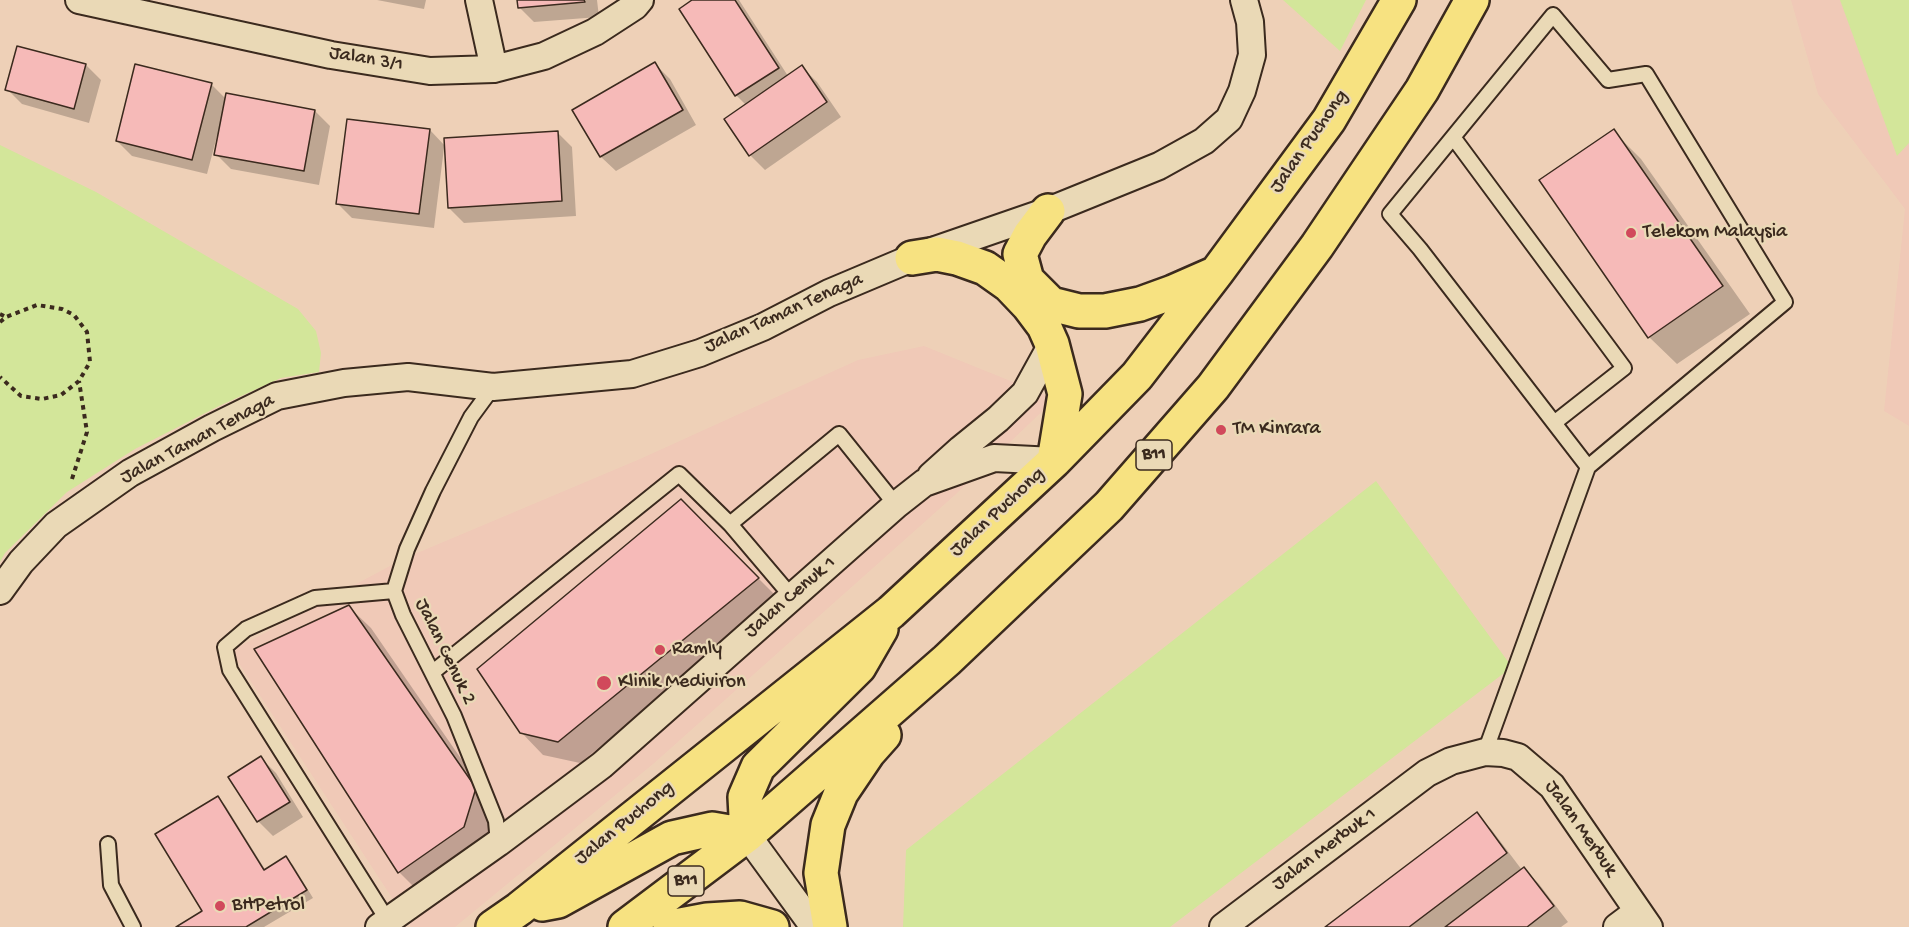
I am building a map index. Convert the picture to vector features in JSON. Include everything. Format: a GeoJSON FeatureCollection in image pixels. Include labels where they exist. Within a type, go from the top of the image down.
{"type":"FeatureCollection","features":[{"type":"Feature","properties":{"kind":"main road","name":"Jalan Puchong"},"geometry":{"type":"LineString","coordinates":[[506,918],[891,612],[1054,461],[1137,376],[1329,120],[1399,0]]}},
{"type":"Feature","properties":{"kind":"main road","name":"B11"},"geometry":{"type":"LineString","coordinates":[[625,927],[747,835],[947,660],[1108,506],[1213,387],[1317,246],[1416,100],[1472,0]]}},
{"type":"Feature","properties":{"kind":"main road"},"geometry":{"type":"LineString","coordinates":[[1048,211],[1030,235],[1020,254],[1027,280],[1051,304],[1079,311],[1105,311],[1140,304],[1217,272]]}},
{"type":"Feature","properties":{"kind":"main road"},"geometry":{"type":"LineString","coordinates":[[912,258],[936,254],[957,258],[985,268],[1010,285],[1044,326],[1052,344],[1065,394],[1054,461]]}},
{"type":"Feature","properties":{"kind":"main road"},"geometry":{"type":"LineString","coordinates":[[506,918],[558,901],[672,838],[712,829],[747,835],[745,797],[758,767],[859,667],[891,612]]}},
{"type":"Feature","properties":{"kind":"main road"},"geometry":{"type":"LineString","coordinates":[[830,927],[821,873],[828,825],[841,793],[868,753],[947,660]]}},
{"type":"Feature","properties":{"kind":"main road"},"geometry":{"type":"LineString","coordinates":[[670,927],[707,920],[740,918],[772,927]]}},
{"type":"Feature","properties":{"kind":"street","name":"Jalan 3/1"},"geometry":{"type":"LineString","coordinates":[[80,0],[331,55],[430,71],[494,69],[544,56],[595,32],[635,6],[640,0]]}},
{"type":"Feature","properties":{"kind":"street"},"geometry":{"type":"LineString","coordinates":[[479,0],[494,69]]}},
{"type":"Feature","properties":{"kind":"street","name":"Jalan Taman Tenaga"},"geometry":{"type":"LineString","coordinates":[[0,591],[21,562],[56,525],[130,473],[212,428],[277,396],[344,383],[408,377],[493,387],[632,374],[700,352],[763,327],[829,293],[912,258],[1048,211],[1159,166],[1204,141],[1229,119],[1242,91],[1252,56],[1250,22],[1244,0]]}},
{"type":"Feature","properties":{"kind":"street"},"geometry":{"type":"LineString","coordinates":[[924,483],[1025,393],[1052,344]]}},
{"type":"Feature","properties":{"kind":"street","name":"Jalan Cenuk 1"},"geometry":{"type":"LineString","coordinates":[[383,924],[498,843],[602,765],[897,504],[924,483],[994,458],[1054,461]]}},
{"type":"Feature","properties":{"kind":"street","name":"Jalan Merbuk"},"geometry":{"type":"LineString","coordinates":[[1427,773],[1451,761],[1485,752],[1518,757],[1552,786],[1643,919]]}},
{"type":"Feature","properties":{"kind":"street","name":"Jalan Merbuk 1"},"geometry":{"type":"LineString","coordinates":[[1232,924],[1427,773]]}},
{"type":"Feature","properties":{"kind":"street"},"geometry":{"type":"LineString","coordinates":[[747,835],[814,927]]}},
{"type":"Feature","properties":{"kind":"street"},"geometry":{"type":"LineString","coordinates":[[1617,927],[1643,919]]}},
{"type":"Feature","properties":{"kind":"lane"},"geometry":{"type":"LineString","coordinates":[[1485,752],[1588,467],[1785,302],[1646,74],[1608,80],[1553,15],[1390,214],[1420,249],[1588,467]]}},
{"type":"Feature","properties":{"kind":"lane"},"geometry":{"type":"LineString","coordinates":[[1453,137],[1624,368],[1554,423]]}},
{"type":"Feature","properties":{"kind":"lane","name":"Jalan Cenuk 2"},"geometry":{"type":"LineString","coordinates":[[493,387],[471,417],[433,491],[407,549],[394,591],[403,615],[454,716],[486,793],[496,821],[498,843]]}},
{"type":"Feature","properties":{"kind":"lane"},"geometry":{"type":"LineString","coordinates":[[730,524],[839,434],[897,504]]}},
{"type":"Feature","properties":{"kind":"lane"},"geometry":{"type":"LineString","coordinates":[[433,672],[679,474],[730,524],[792,597]]}},
{"type":"Feature","properties":{"kind":"lane"},"geometry":{"type":"LineString","coordinates":[[383,924],[230,670],[225,647],[246,629],[315,598],[394,591]]}},
{"type":"Feature","properties":{"kind":"lane"},"geometry":{"type":"LineString","coordinates":[[108,844],[111,885],[133,927]]}},
{"type":"Feature","properties":{"kind":"path"},"geometry":{"type":"LineString","coordinates":[[0,322],[6,317],[37,305],[62,309],[74,315],[87,332],[90,362],[79,381],[61,395],[42,399],[21,396],[0,377]]}},
{"type":"Feature","properties":{"kind":"path"},"geometry":{"type":"LineString","coordinates":[[0,314],[6,317]]}},
{"type":"Feature","properties":{"kind":"path"},"geometry":{"type":"LineString","coordinates":[[56,525],[87,432],[79,381]]}},
{"type":"Feature","properties":{"kind":"shaded area"},"geometry":{"type":"Polygon","coordinates":[[[1791,0],[1909,0],[1909,426],[1884,411],[1905,209],[1818,94],[1791,0]]]}},
{"type":"Feature","properties":{"kind":"shaded area"},"geometry":{"type":"Polygon","coordinates":[[[924,346],[1055,399],[956,494],[653,764],[455,927],[411,927],[231,651],[403,559],[640,459],[858,360],[924,346]]]}},
{"type":"Feature","properties":{"kind":"green space"},"geometry":{"type":"Polygon","coordinates":[[[1283,0],[1366,0],[1340,51],[1283,0]]]}},
{"type":"Feature","properties":{"kind":"green space"},"geometry":{"type":"Polygon","coordinates":[[[1840,0],[1909,0],[1909,143],[1897,156],[1840,0]]]}},
{"type":"Feature","properties":{"kind":"green space"},"geometry":{"type":"Polygon","coordinates":[[[0,145],[96,192],[298,309],[316,331],[321,353],[319,372],[281,378],[219,406],[135,449],[67,492],[5,553],[0,562],[0,145]]]}},
{"type":"Feature","properties":{"kind":"green space"},"geometry":{"type":"Polygon","coordinates":[[[1376,481],[1512,667],[1170,927],[903,927],[906,850],[1376,481]]]}},
{"type":"Feature","properties":{"kind":"building"},"geometry":{"type":"Polygon","coordinates":[[[517,0],[584,0],[585,2],[518,8],[517,0]]]}},
{"type":"Feature","properties":{"kind":"building"},"geometry":{"type":"Polygon","coordinates":[[[692,0],[735,0],[779,68],[735,96],[679,9],[692,0]]]}},
{"type":"Feature","properties":{"kind":"building"},"geometry":{"type":"Polygon","coordinates":[[[17,46],[86,64],[74,109],[5,90],[17,46]]]}},
{"type":"Feature","properties":{"kind":"building"},"geometry":{"type":"Polygon","coordinates":[[[655,62],[683,110],[600,157],[572,110],[655,62]]]}},
{"type":"Feature","properties":{"kind":"building"},"geometry":{"type":"Polygon","coordinates":[[[135,64],[212,83],[192,160],[116,141],[135,64]]]}},
{"type":"Feature","properties":{"kind":"building"},"geometry":{"type":"Polygon","coordinates":[[[802,65],[827,102],[749,156],[724,119],[802,65]]]}},
{"type":"Feature","properties":{"kind":"building"},"geometry":{"type":"Polygon","coordinates":[[[226,93],[315,110],[304,171],[214,155],[226,93]]]}},
{"type":"Feature","properties":{"kind":"building"},"geometry":{"type":"Polygon","coordinates":[[[347,119],[430,129],[419,214],[336,204],[347,119]]]}},
{"type":"Feature","properties":{"kind":"building","name":"Telekom Malaysia"},"geometry":{"type":"Polygon","coordinates":[[[1614,129],[1723,286],[1648,338],[1539,180],[1614,129]]]}},
{"type":"Feature","properties":{"kind":"building"},"geometry":{"type":"Polygon","coordinates":[[[558,131],[562,201],[448,208],[444,138],[558,131]]]}},
{"type":"Feature","properties":{"kind":"building"},"geometry":{"type":"Polygon","coordinates":[[[681,499],[759,578],[558,742],[520,733],[477,669],[681,499]]]}},
{"type":"Feature","properties":{"kind":"building"},"geometry":{"type":"Polygon","coordinates":[[[349,605],[476,788],[464,827],[398,873],[254,649],[349,605]]]}},
{"type":"Feature","properties":{"kind":"building"},"geometry":{"type":"Polygon","coordinates":[[[261,756],[290,802],[257,822],[228,777],[261,756]]]}},
{"type":"Feature","properties":{"kind":"building"},"geometry":{"type":"Polygon","coordinates":[[[218,796],[264,870],[286,856],[307,890],[246,927],[176,927],[202,911],[155,834],[218,796]]]}},
{"type":"Feature","properties":{"kind":"building"},"geometry":{"type":"Polygon","coordinates":[[[1477,812],[1507,853],[1409,927],[1325,927],[1477,812]]]}},
{"type":"Feature","properties":{"kind":"building"},"geometry":{"type":"Polygon","coordinates":[[[1524,867],[1554,906],[1527,927],[1445,927],[1524,867]]]}},
{"type":"Feature","properties":{"kind":"place","name":"Telekom Malaysia"},"geometry":{"type":"Point","coordinates":[1631,233]}},
{"type":"Feature","properties":{"kind":"place","name":"TM Kinrara"},"geometry":{"type":"Point","coordinates":[1221,430]}},
{"type":"Feature","properties":{"kind":"place","name":"Ramly"},"geometry":{"type":"Point","coordinates":[660,650]}},
{"type":"Feature","properties":{"kind":"place","name":"Klinik Mediviron"},"geometry":{"type":"Point","coordinates":[604,683]}},
{"type":"Feature","properties":{"kind":"place","name":"BHPetrol"},"geometry":{"type":"Point","coordinates":[220,906]}}]}
